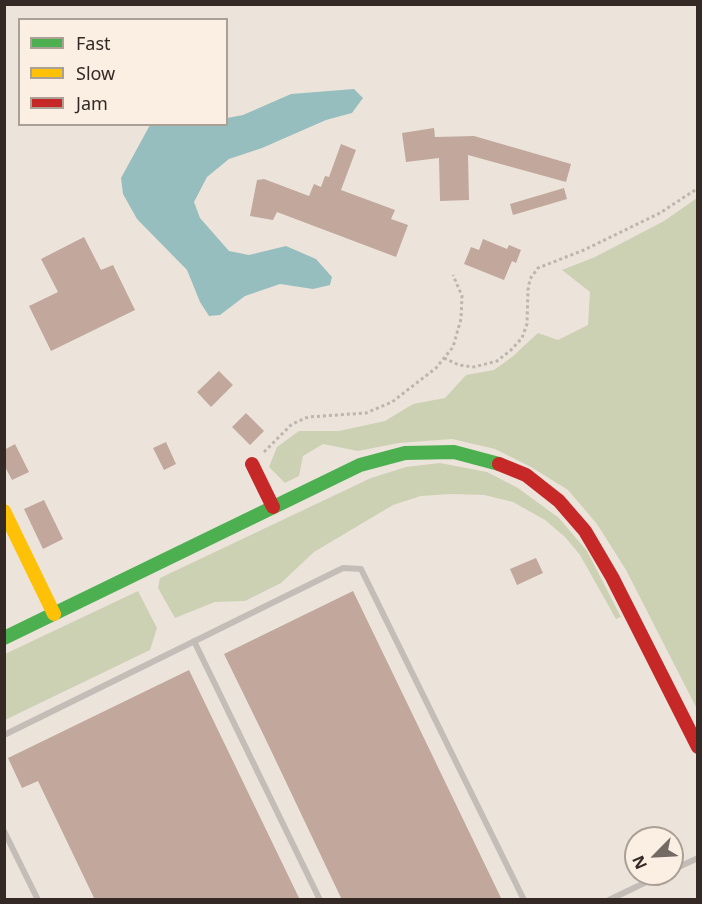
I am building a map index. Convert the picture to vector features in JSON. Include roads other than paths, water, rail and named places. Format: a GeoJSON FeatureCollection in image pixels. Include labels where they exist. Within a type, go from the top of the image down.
{"type":"FeatureCollection","features":[{"type":"Feature","properties":{"kind":"street"},"geometry":{"type":"LineString","coordinates":[[4,638],[360,465],[405,453],[454,452],[493,460],[526,475],[559,501],[585,531],[612,577],[698,747]]}},
{"type":"Feature","properties":{"kind":"street"},"geometry":{"type":"LineString","coordinates":[[252,464],[273,507]]}},
{"type":"Feature","properties":{"kind":"street"},"geometry":{"type":"LineString","coordinates":[[4,511],[54,614]]}},
{"type":"Feature","properties":{"kind":"lane"},"geometry":{"type":"LineString","coordinates":[[4,735],[343,568],[361,569],[524,900]]}},
{"type":"Feature","properties":{"kind":"lane"},"geometry":{"type":"LineString","coordinates":[[194,641],[320,900]]}},
{"type":"Feature","properties":{"kind":"lane"},"geometry":{"type":"LineString","coordinates":[[4,831],[38,900]]}},
{"type":"Feature","properties":{"kind":"lane"},"geometry":{"type":"LineString","coordinates":[[684,864],[698,858]]}},
{"type":"Feature","properties":{"kind":"lane"},"geometry":{"type":"LineString","coordinates":[[609,900],[638,886]]}},
{"type":"Feature","properties":{"kind":"water"},"geometry":{"type":"Polygon","coordinates":[[[354,89],[363,98],[352,113],[326,120],[262,148],[229,159],[207,177],[194,202],[200,218],[229,251],[249,255],[286,246],[316,259],[332,277],[330,285],[313,289],[280,284],[245,296],[220,315],[209,316],[200,302],[187,270],[137,219],[123,194],[121,178],[149,126],[228,126],[228,118],[243,115],[291,94],[354,89]]]}}]}
